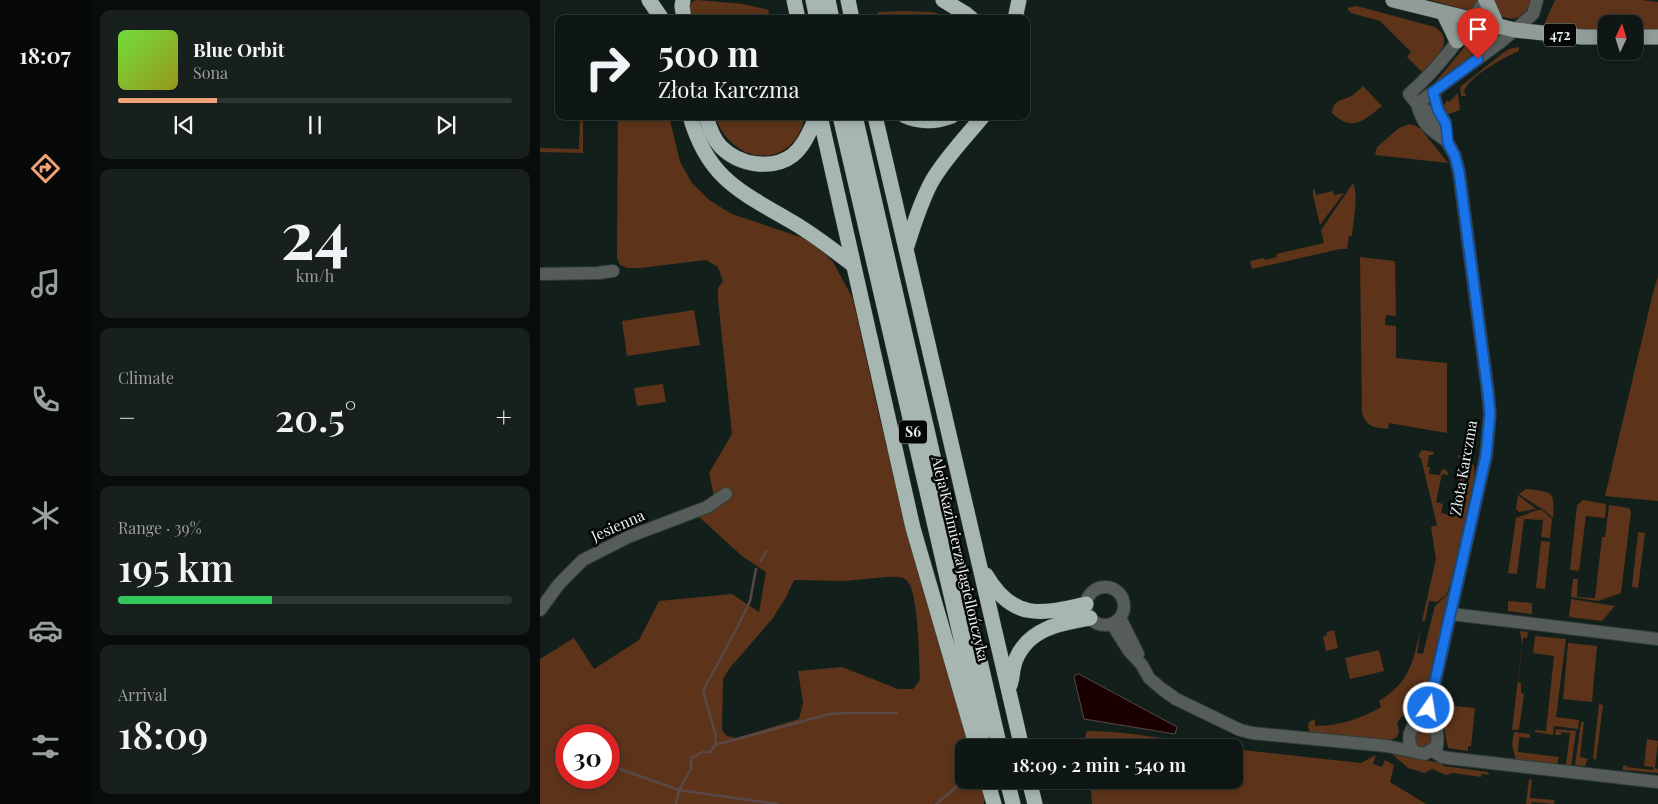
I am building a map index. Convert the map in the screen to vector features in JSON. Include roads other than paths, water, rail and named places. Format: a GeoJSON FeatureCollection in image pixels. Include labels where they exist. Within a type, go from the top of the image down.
{"type":"FeatureCollection","features":[{"type":"Feature","properties":{"kind":"highway"},"geometry":{"type":"LineString","coordinates":[[649,0],[659,15]]}},
{"type":"Feature","properties":{"kind":"highway"},"geometry":{"type":"LineString","coordinates":[[682,0],[683,15]]}},
{"type":"Feature","properties":{"kind":"highway"},"geometry":{"type":"LineString","coordinates":[[794,0],[797,15]]}},
{"type":"Feature","properties":{"kind":"highway"},"geometry":{"type":"LineString","coordinates":[[813,0],[816,15]]}},
{"type":"Feature","properties":{"kind":"highway"},"geometry":{"type":"LineString","coordinates":[[828,0],[831,15]]}},
{"type":"Feature","properties":{"kind":"highway"},"geometry":{"type":"LineString","coordinates":[[848,0],[851,15]]}},
{"type":"Feature","properties":{"kind":"highway"},"geometry":{"type":"LineString","coordinates":[[943,0],[967,15]]}},
{"type":"Feature","properties":{"kind":"highway"},"geometry":{"type":"LineString","coordinates":[[1017,15],[1019,0]]}},
{"type":"Feature","properties":{"kind":"highway"},"geometry":{"type":"LineString","coordinates":[[691,120],[699,144],[717,172],[757,203],[814,235],[853,266]]}},
{"type":"Feature","properties":{"kind":"highway"},"geometry":{"type":"LineString","coordinates":[[708,120],[714,137],[721,148],[742,161],[767,164],[780,162],[791,157],[800,149],[816,120]]}},
{"type":"Feature","properties":{"kind":"highway"},"geometry":{"type":"LineString","coordinates":[[819,120],[913,528],[974,739]]}},
{"type":"Feature","properties":{"kind":"highway","name":"Aleja Kazimierza Jagiellończyka"},"geometry":{"type":"LineString","coordinates":[[841,120],[984,739]]}},
{"type":"Feature","properties":{"kind":"highway","name":"Aleja Kazimierza Jagiellończyka"},"geometry":{"type":"LineString","coordinates":[[856,120],[998,739]]}},
{"type":"Feature","properties":{"kind":"highway"},"geometry":{"type":"LineString","coordinates":[[876,120],[907,246],[1020,739]]}},
{"type":"Feature","properties":{"kind":"highway"},"geometry":{"type":"LineString","coordinates":[[921,120],[938,120]]}},
{"type":"Feature","properties":{"kind":"highway"},"geometry":{"type":"LineString","coordinates":[[907,246],[933,180],[980,120]]}},
{"type":"Feature","properties":{"kind":"highway"},"geometry":{"type":"LineString","coordinates":[[980,570],[1003,599],[1017,608],[1032,612],[1088,611]]}},
{"type":"Feature","properties":{"kind":"highway"},"geometry":{"type":"LineString","coordinates":[[1008,689],[1020,650],[1034,635],[1088,611]]}},
{"type":"Feature","properties":{"kind":"highway"},"geometry":{"type":"LineString","coordinates":[[990,789],[994,804]]}},
{"type":"Feature","properties":{"kind":"highway"},"geometry":{"type":"LineString","coordinates":[[996,789],[999,804]]}},
{"type":"Feature","properties":{"kind":"highway"},"geometry":{"type":"LineString","coordinates":[[1009,789],[1013,804]]}},
{"type":"Feature","properties":{"kind":"highway"},"geometry":{"type":"LineString","coordinates":[[1031,789],[1035,804]]}},
{"type":"Feature","properties":{"kind":"main road","name":"472"},"geometry":{"type":"LineString","coordinates":[[1393,0],[1498,27],[1582,37],[1598,37]]}},
{"type":"Feature","properties":{"kind":"main road"},"geometry":{"type":"LineString","coordinates":[[1485,0],[1498,27]]}},
{"type":"Feature","properties":{"kind":"main road"},"geometry":{"type":"LineString","coordinates":[[1444,14],[1457,41]]}},
{"type":"Feature","properties":{"kind":"main road"},"geometry":{"type":"LineString","coordinates":[[1643,37],[1658,37]]}},
{"type":"Feature","properties":{"kind":"street","name":"Złota Karczma"},"geometry":{"type":"LineString","coordinates":[[1448,143],[1430,130],[1422,120],[1417,104],[1409,94],[1425,80],[1457,41],[1485,0]]}},
{"type":"Feature","properties":{"kind":"street"},"geometry":{"type":"LineString","coordinates":[[1417,104],[1515,30],[1532,14],[1537,0]]}},
{"type":"Feature","properties":{"kind":"street","name":"Złota Karczma"},"geometry":{"type":"LineString","coordinates":[[1387,746],[1409,732],[1429,708],[1486,456],[1490,414],[1459,172],[1455,156],[1448,143],[1446,124],[1438,110],[1433,92]]}},
{"type":"Feature","properties":{"kind":"street"},"geometry":{"type":"LineString","coordinates":[[540,274],[613,271]]}},
{"type":"Feature","properties":{"kind":"street","name":"Jesienna"},"geometry":{"type":"LineString","coordinates":[[540,610],[559,584],[584,560],[628,537],[707,507],[726,494]]}},
{"type":"Feature","properties":{"kind":"street"},"geometry":{"type":"LineString","coordinates":[[1116,621],[1100,624],[1088,611],[1090,594],[1094,590],[1109,588],[1117,591],[1122,598],[1124,605],[1116,621],[1128,651],[1142,665],[1150,678],[1176,699],[1246,732],[1387,746],[1426,754],[1433,751],[1437,746],[1438,738],[1436,725],[1429,708]]}},
{"type":"Feature","properties":{"kind":"street"},"geometry":{"type":"LineString","coordinates":[[1451,614],[1658,639]]}},
{"type":"Feature","properties":{"kind":"street"},"geometry":{"type":"LineString","coordinates":[[1409,732],[1409,742],[1413,751]]}},
{"type":"Feature","properties":{"kind":"street"},"geometry":{"type":"LineString","coordinates":[[1433,751],[1442,757],[1448,758],[1658,782]]}},
{"type":"Feature","properties":{"kind":"waterway"},"geometry":{"type":"LineString","coordinates":[[761,561],[766,551]]}},
{"type":"Feature","properties":{"kind":"waterway"},"geometry":{"type":"LineString","coordinates":[[676,804],[679,790],[691,769],[691,758],[703,752],[710,752],[715,745],[716,736],[703,691],[750,601],[756,569]]}},
{"type":"Feature","properties":{"kind":"waterway"},"geometry":{"type":"LineString","coordinates":[[715,745],[829,714],[897,713]]}},
{"type":"Feature","properties":{"kind":"waterway"},"geometry":{"type":"LineString","coordinates":[[620,769],[679,790],[777,804]]}},
{"type":"Feature","properties":{"kind":"waterway"},"geometry":{"type":"LineString","coordinates":[[936,804],[955,788]]}}]}
